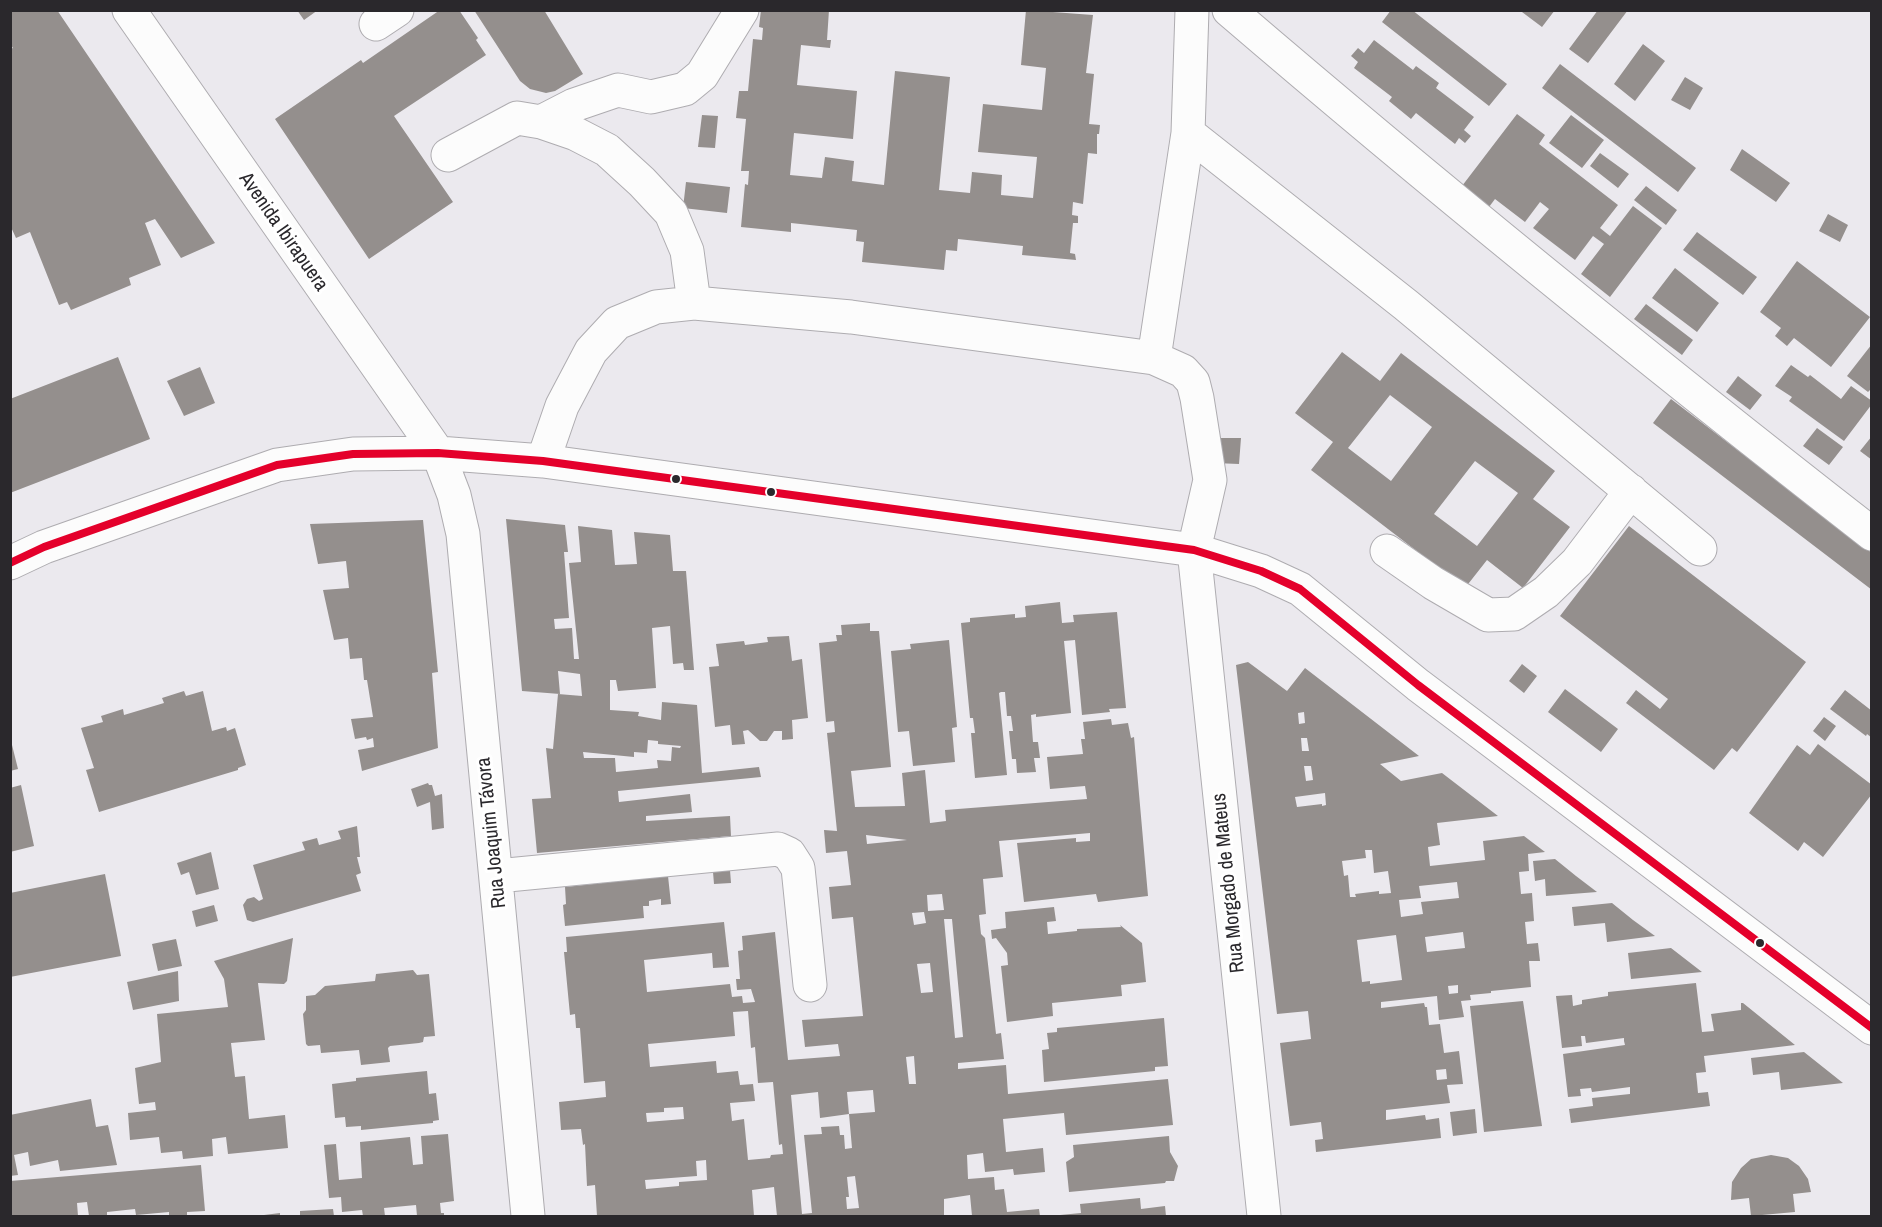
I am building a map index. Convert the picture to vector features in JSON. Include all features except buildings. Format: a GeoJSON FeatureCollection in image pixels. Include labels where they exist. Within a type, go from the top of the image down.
{"type":"FeatureCollection","features":[{"type":"Feature","properties":{"kind":"street","name":"Avenida Ibirapuera"},"geometry":{"type":"LineString","coordinates":[[129,10],[438,453]]}},
{"type":"Feature","properties":{"kind":"street"},"geometry":{"type":"LineString","coordinates":[[540,122],[574,105],[618,90],[651,97],[685,89],[702,75],[742,10]]}},
{"type":"Feature","properties":{"kind":"street"},"geometry":{"type":"LineString","coordinates":[[1154,358],[1188,133],[1192,10]]}},
{"type":"Feature","properties":{"kind":"street"},"geometry":{"type":"LineString","coordinates":[[1229,10],[1338,104],[1678,383],[1872,534]]}},
{"type":"Feature","properties":{"kind":"street"},"geometry":{"type":"LineString","coordinates":[[448,155],[517,118],[540,122],[576,134],[607,150],[671,213],[687,251],[694,303]]}},
{"type":"Feature","properties":{"kind":"street"},"geometry":{"type":"LineString","coordinates":[[1188,133],[1406,305],[1700,549]]}},
{"type":"Feature","properties":{"kind":"street","name":"Rua Morgado de Mateus"},"geometry":{"type":"LineString","coordinates":[[543,461],[562,406],[591,351],[617,323],[656,307],[694,303],[851,318],[1154,358],[1183,371],[1192,382],[1197,398],[1210,480],[1194,550],[1264,1216]]}},
{"type":"Feature","properties":{"kind":"street"},"geometry":{"type":"LineString","coordinates":[[10,563],[44,547],[277,465],[353,454],[438,453],[543,461],[1194,550],[1261,571],[1300,589],[1418,685],[1872,1028]]}},
{"type":"Feature","properties":{"kind":"street","name":"Rua Joaquim Távora"},"geometry":{"type":"LineString","coordinates":[[438,453],[454,495],[463,534],[528,1216]]}},
{"type":"Feature","properties":{"kind":"street"},"geometry":{"type":"LineString","coordinates":[[1387,551],[1433,583],[1488,615],[1514,614],[1546,592],[1577,562],[1631,491]]}},
{"type":"Feature","properties":{"kind":"street"},"geometry":{"type":"LineString","coordinates":[[497,876],[778,849],[789,854],[798,868],[810,985]]}},
{"type":"Feature","properties":{"kind":"transit line"},"geometry":{"type":"LineString","coordinates":[[10,563],[44,547],[277,465],[353,454],[438,453],[543,461],[1194,550],[1261,571],[1300,589],[1418,685],[1872,1028]]}}]}
